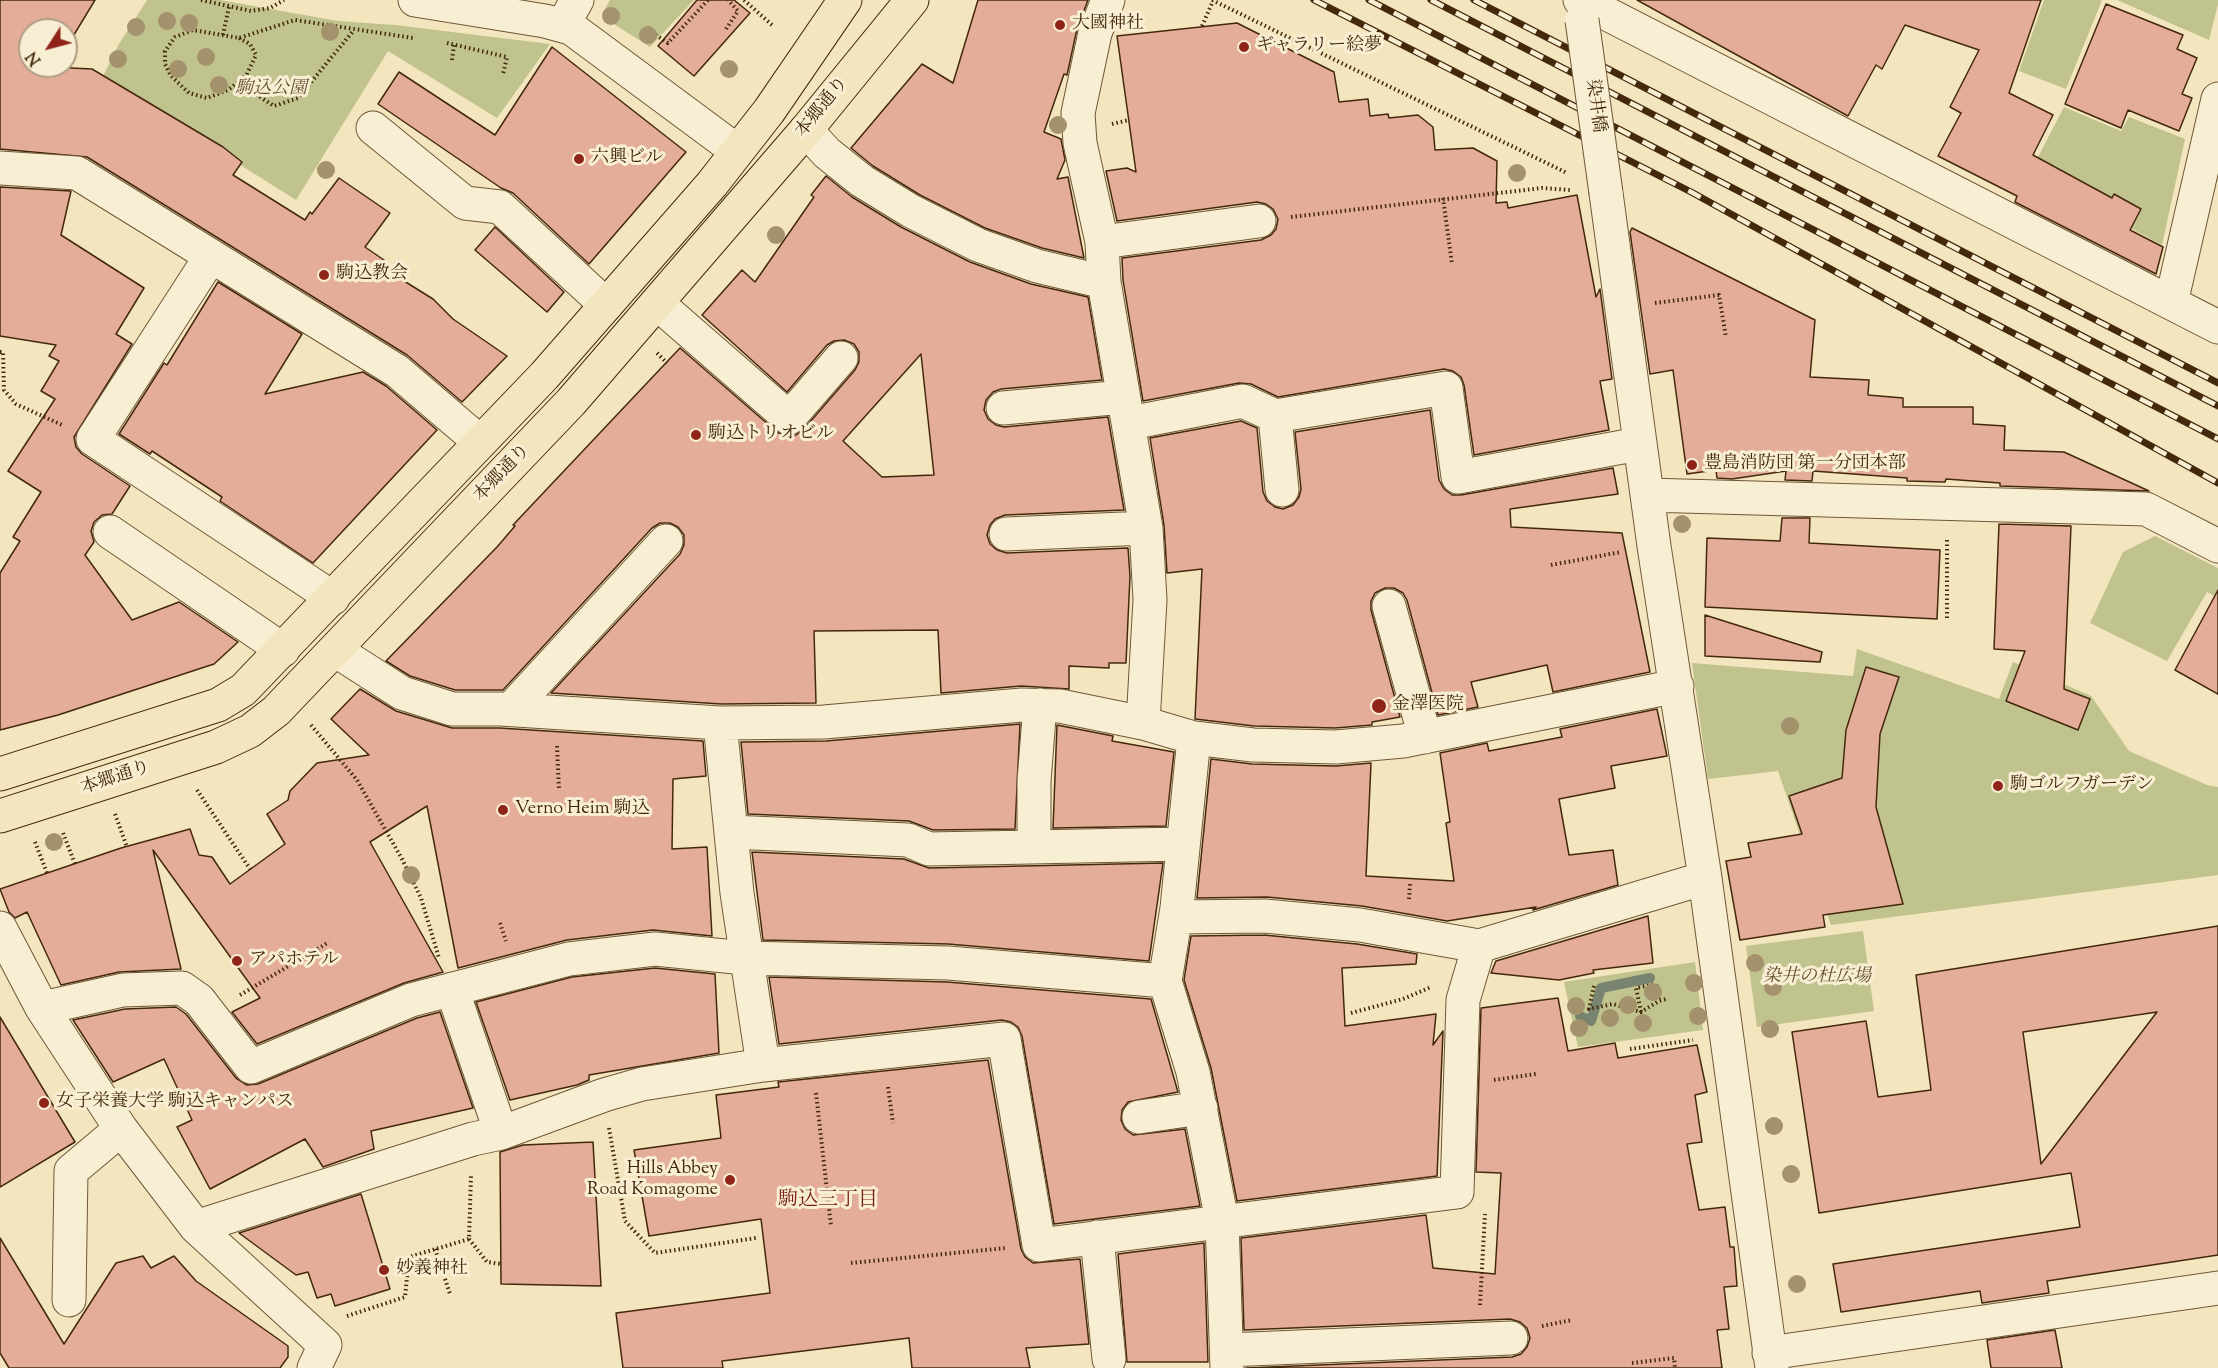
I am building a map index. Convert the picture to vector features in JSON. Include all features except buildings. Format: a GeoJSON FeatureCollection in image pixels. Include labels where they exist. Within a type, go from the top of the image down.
{"type":"FeatureCollection","features":[{"type":"Feature","properties":{"kind":"main road"},"geometry":{"type":"LineString","coordinates":[[0,774],[218,705],[243,690],[544,376],[606,305],[769,111],[845,0]]}},
{"type":"Feature","properties":{"kind":"main road","name":"本郷通り"},"geometry":{"type":"LineString","coordinates":[[0,816],[216,747],[250,731],[276,711],[572,402],[806,130],[912,0]]}},
{"type":"Feature","properties":{"kind":"street"},"geometry":{"type":"LineString","coordinates":[[415,0],[570,12],[571,28],[737,151]]}},
{"type":"Feature","properties":{"kind":"street"},"geometry":{"type":"LineString","coordinates":[[1108,0],[1095,33],[1078,113],[1080,143],[1102,242],[1104,282],[1146,528],[1149,600],[1143,723]]}},
{"type":"Feature","properties":{"kind":"street"},"geometry":{"type":"LineString","coordinates":[[1580,7],[2218,327]]}},
{"type":"Feature","properties":{"kind":"street","name":"染井橋"},"geometry":{"type":"LineString","coordinates":[[1580,7],[1654,546],[1705,878],[1770,1360]]}},
{"type":"Feature","properties":{"kind":"street"},"geometry":{"type":"LineString","coordinates":[[2171,303],[2218,99]]}},
{"type":"Feature","properties":{"kind":"street"},"geometry":{"type":"LineString","coordinates":[[373,128],[465,203],[500,207],[606,305]]}},
{"type":"Feature","properties":{"kind":"street"},"geometry":{"type":"LineString","coordinates":[[806,130],[827,153],[862,181],[912,211],[968,240],[1037,266],[1104,282]]}},
{"type":"Feature","properties":{"kind":"street"},"geometry":{"type":"LineString","coordinates":[[0,168],[78,173],[397,371],[480,442]]}},
{"type":"Feature","properties":{"kind":"street"},"geometry":{"type":"LineString","coordinates":[[1102,242],[1259,221]]}},
{"type":"Feature","properties":{"kind":"street"},"geometry":{"type":"LineString","coordinates":[[211,256],[93,439],[333,598]]}},
{"type":"Feature","properties":{"kind":"street"},"geometry":{"type":"LineString","coordinates":[[657,303],[789,418],[841,358]]}},
{"type":"Feature","properties":{"kind":"street"},"geometry":{"type":"LineString","coordinates":[[1003,408],[1126,410],[1242,401],[1275,416],[1446,388],[1458,477],[1640,444]]}},
{"type":"Feature","properties":{"kind":"street"},"geometry":{"type":"LineString","coordinates":[[1275,416],[1282,490]]}},
{"type":"Feature","properties":{"kind":"street"},"geometry":{"type":"LineString","coordinates":[[1647,495],[2146,509],[2218,546]]}},
{"type":"Feature","properties":{"kind":"street"},"geometry":{"type":"LineString","coordinates":[[1006,534],[1146,528]]}},
{"type":"Feature","properties":{"kind":"street"},"geometry":{"type":"LineString","coordinates":[[110,532],[283,650]]}},
{"type":"Feature","properties":{"kind":"street"},"geometry":{"type":"LineString","coordinates":[[511,709],[666,541]]}},
{"type":"Feature","properties":{"kind":"street"},"geometry":{"type":"LineString","coordinates":[[1389,606],[1425,737]]}},
{"type":"Feature","properties":{"kind":"street"},"geometry":{"type":"LineString","coordinates":[[335,650],[402,693],[452,709],[511,709],[720,723],[824,722],[1041,705],[1060,706],[1143,723],[1194,738],[1253,745],[1336,747],[1425,737],[1677,686]]}},
{"type":"Feature","properties":{"kind":"street"},"geometry":{"type":"LineString","coordinates":[[1034,833],[1034,781],[1041,705]]}},
{"type":"Feature","properties":{"kind":"street"},"geometry":{"type":"LineString","coordinates":[[720,723],[745,958],[763,1065]]}},
{"type":"Feature","properties":{"kind":"street"},"geometry":{"type":"LineString","coordinates":[[1194,738],[1176,917],[1165,981],[1193,1072],[1222,1221],[1227,1359],[1387,1355],[1511,1338]]}},
{"type":"Feature","properties":{"kind":"street"},"geometry":{"type":"LineString","coordinates":[[730,832],[908,840],[929,849],[1183,844]]}},
{"type":"Feature","properties":{"kind":"street"},"geometry":{"type":"LineString","coordinates":[[1176,917],[1265,916],[1348,924],[1476,957],[1705,878]]}},
{"type":"Feature","properties":{"kind":"street"},"geometry":{"type":"LineString","coordinates":[[0,928],[42,1008],[121,1129],[196,1227],[321,1355]]}},
{"type":"Feature","properties":{"kind":"street"},"geometry":{"type":"LineString","coordinates":[[42,1008],[123,990],[182,988],[199,1000],[251,1067],[411,1000],[569,959],[655,949],[745,958],[948,963],[1165,981]]}},
{"type":"Feature","properties":{"kind":"street"},"geometry":{"type":"LineString","coordinates":[[196,1227],[473,1138],[501,1133],[604,1095],[642,1084],[763,1065],[1004,1039],[1039,1245],[1457,1192],[1462,1000],[1476,957]]}},
{"type":"Feature","properties":{"kind":"street"},"geometry":{"type":"LineString","coordinates":[[450,989],[501,1133]]}},
{"type":"Feature","properties":{"kind":"street"},"geometry":{"type":"LineString","coordinates":[[1139,1117],[1201,1108]]}},
{"type":"Feature","properties":{"kind":"street"},"geometry":{"type":"LineString","coordinates":[[69,1300],[71,1171],[121,1129]]}},
{"type":"Feature","properties":{"kind":"street"},"geometry":{"type":"LineString","coordinates":[[1097,1237],[1109,1359]]}},
{"type":"Feature","properties":{"kind":"street"},"geometry":{"type":"LineString","coordinates":[[1770,1360],[2218,1288]]}},
{"type":"Feature","properties":{"kind":"path"},"geometry":{"type":"LineString","coordinates":[[201,0],[251,11],[270,8],[284,0]]}},
{"type":"Feature","properties":{"kind":"path"},"geometry":{"type":"LineString","coordinates":[[648,30],[669,44],[708,0]]}},
{"type":"Feature","properties":{"kind":"path"},"geometry":{"type":"LineString","coordinates":[[726,29],[738,11],[728,0]]}},
{"type":"Feature","properties":{"kind":"path"},"geometry":{"type":"LineString","coordinates":[[744,0],[772,25]]}},
{"type":"Feature","properties":{"kind":"path"},"geometry":{"type":"LineString","coordinates":[[1202,26],[1212,0],[1606,193]]}},
{"type":"Feature","properties":{"kind":"path"},"geometry":{"type":"LineString","coordinates":[[223,35],[229,7]]}},
{"type":"Feature","properties":{"kind":"path"},"geometry":{"type":"LineString","coordinates":[[239,38],[295,20],[424,39]]}},
{"type":"Feature","properties":{"kind":"path"},"geometry":{"type":"LineString","coordinates":[[193,30],[239,38],[250,44],[256,56],[246,76],[228,90],[207,98],[189,93],[171,76],[165,64],[165,51],[175,37],[193,30]]}},
{"type":"Feature","properties":{"kind":"path"},"geometry":{"type":"LineString","coordinates":[[237,82],[274,106],[298,98],[354,30]]}},
{"type":"Feature","properties":{"kind":"path"},"geometry":{"type":"LineString","coordinates":[[445,43],[507,57],[502,74]]}},
{"type":"Feature","properties":{"kind":"path"},"geometry":{"type":"LineString","coordinates":[[452,60],[454,45]]}},
{"type":"Feature","properties":{"kind":"path"},"geometry":{"type":"LineString","coordinates":[[1259,221],[1542,188],[1606,193]]}},
{"type":"Feature","properties":{"kind":"path"},"geometry":{"type":"LineString","coordinates":[[1443,198],[1452,264]]}},
{"type":"Feature","properties":{"kind":"path"},"geometry":{"type":"LineString","coordinates":[[1622,308],[1719,295],[1726,337]]}},
{"type":"Feature","properties":{"kind":"path"},"geometry":{"type":"LineString","coordinates":[[0,351],[3,351],[4,390],[16,404],[93,439]]}},
{"type":"Feature","properties":{"kind":"path"},"geometry":{"type":"LineString","coordinates":[[654,351],[667,363]]}},
{"type":"Feature","properties":{"kind":"path"},"geometry":{"type":"LineString","coordinates":[[1947,618],[1948,504]]}},
{"type":"Feature","properties":{"kind":"path"},"geometry":{"type":"LineString","coordinates":[[1551,565],[1654,546]]}},
{"type":"Feature","properties":{"kind":"path"},"geometry":{"type":"LineString","coordinates":[[311,725],[357,780],[402,859],[421,898],[450,989]]}},
{"type":"Feature","properties":{"kind":"path"},"geometry":{"type":"LineString","coordinates":[[557,741],[559,790]]}},
{"type":"Feature","properties":{"kind":"path"},"geometry":{"type":"LineString","coordinates":[[196,788],[250,869]]}},
{"type":"Feature","properties":{"kind":"path"},"geometry":{"type":"LineString","coordinates":[[114,811],[127,847]]}},
{"type":"Feature","properties":{"kind":"path"},"geometry":{"type":"LineString","coordinates":[[61,827],[75,864]]}},
{"type":"Feature","properties":{"kind":"path"},"geometry":{"type":"LineString","coordinates":[[33,835],[47,873]]}},
{"type":"Feature","properties":{"kind":"path"},"geometry":{"type":"LineString","coordinates":[[233,987],[240,995],[330,942]]}},
{"type":"Feature","properties":{"kind":"path"},"geometry":{"type":"LineString","coordinates":[[1351,1013],[1403,999],[1476,957]]}},
{"type":"Feature","properties":{"kind":"path"},"geometry":{"type":"LineString","coordinates":[[1641,1012],[1636,988],[1656,984],[1659,1000]]}},
{"type":"Feature","properties":{"kind":"path"},"geometry":{"type":"LineString","coordinates":[[1594,986],[1589,1009],[1613,1004],[1641,1012],[1659,1000],[1666,999]]}},
{"type":"Feature","properties":{"kind":"path"},"geometry":{"type":"LineString","coordinates":[[1630,1049],[1726,1034]]}},
{"type":"Feature","properties":{"kind":"path"},"geometry":{"type":"LineString","coordinates":[[812,1059],[831,1226]]}},
{"type":"Feature","properties":{"kind":"path"},"geometry":{"type":"LineString","coordinates":[[604,1095],[625,1221],[655,1253],[756,1238]]}},
{"type":"Feature","properties":{"kind":"path"},"geometry":{"type":"LineString","coordinates":[[471,1174],[470,1239],[487,1262],[501,1263]]}},
{"type":"Feature","properties":{"kind":"path"},"geometry":{"type":"LineString","coordinates":[[1457,1192],[1486,1193],[1480,1311]]}},
{"type":"Feature","properties":{"kind":"path"},"geometry":{"type":"LineString","coordinates":[[321,1355],[348,1314],[405,1297],[409,1257],[470,1239]]}},
{"type":"Feature","properties":{"kind":"path"},"geometry":{"type":"LineString","coordinates":[[851,1263],[1039,1245]]}},
{"type":"Feature","properties":{"kind":"path"},"geometry":{"type":"LineString","coordinates":[[435,1249],[450,1294]]}},
{"type":"Feature","properties":{"kind":"path"},"geometry":{"type":"LineString","coordinates":[[1632,1363],[1674,1358],[1675,1368]]}},
{"type":"Feature","properties":{"kind":"green space","name":"駒込公園"},"geometry":{"type":"Polygon","coordinates":[[[147,0],[220,0],[338,21],[395,25],[550,44],[497,118],[388,51],[296,200],[102,78],[119,44],[147,0]]]}},
{"type":"Feature","properties":{"kind":"green space"},"geometry":{"type":"Polygon","coordinates":[[[610,0],[694,0],[650,47],[609,21],[603,12],[610,0]]]}},
{"type":"Feature","properties":{"kind":"green space"},"geometry":{"type":"Polygon","coordinates":[[[2044,0],[2102,0],[2066,89],[2019,71],[2044,0]]]}},
{"type":"Feature","properties":{"kind":"green space"},"geometry":{"type":"Polygon","coordinates":[[[2117,0],[2218,0],[2218,4],[2209,40],[2117,0]]]}},
{"type":"Feature","properties":{"kind":"green space"},"geometry":{"type":"Polygon","coordinates":[[[2064,107],[2121,131],[2129,117],[2185,139],[2162,245],[2082,202],[2090,185],[2038,157],[2064,107]]]}},
{"type":"Feature","properties":{"kind":"green space"},"geometry":{"type":"Polygon","coordinates":[[[2155,536],[2218,568],[2218,598],[2207,592],[2167,661],[2090,623],[2123,552],[2155,536]]]}},
{"type":"Feature","properties":{"kind":"green space","name":"駒ゴルフガーデン"},"geometry":{"type":"Polygon","coordinates":[[[1857,649],[1999,699],[2013,662],[2091,696],[2129,751],[2207,785],[2218,787],[2218,875],[1831,925],[1778,771],[1708,779],[1692,663],[1853,676],[1857,649]]]}},
{"type":"Feature","properties":{"kind":"green space","name":"染井の杜広場"},"geometry":{"type":"Polygon","coordinates":[[[1863,931],[1874,1011],[1757,1027],[1746,946],[1863,931]]]}},
{"type":"Feature","properties":{"kind":"green space"},"geometry":{"type":"Polygon","coordinates":[[[1695,962],[1703,1030],[1578,1047],[1564,982],[1695,962]]]}},
{"type":"Feature","properties":{"kind":"waterway"},"geometry":{"type":"LineString","coordinates":[[1580,1016],[1591,1021],[1601,988],[1650,978]]}},
{"type":"Feature","properties":{"kind":"railway"},"geometry":{"type":"LineString","coordinates":[[1314,0],[1693,193],[2218,483]]}},
{"type":"Feature","properties":{"kind":"railway"},"geometry":{"type":"LineString","coordinates":[[1369,0],[2218,439]]}},
{"type":"Feature","properties":{"kind":"railway"},"geometry":{"type":"LineString","coordinates":[[1431,0],[2218,406]]}},
{"type":"Feature","properties":{"kind":"railway"},"geometry":{"type":"LineString","coordinates":[[1474,0],[2218,383]]}},
{"type":"Feature","properties":{"kind":"place","name":"大國神社"},"geometry":{"type":"Point","coordinates":[1060,25]}},
{"type":"Feature","properties":{"kind":"place","name":"ギャラリー絵夢"},"geometry":{"type":"Point","coordinates":[1244,47]}},
{"type":"Feature","properties":{"kind":"place","name":"六興ビル"},"geometry":{"type":"Point","coordinates":[579,159]}},
{"type":"Feature","properties":{"kind":"place","name":"駒込教会"},"geometry":{"type":"Point","coordinates":[324,275]}},
{"type":"Feature","properties":{"kind":"place","name":"駒込トリオビル"},"geometry":{"type":"Point","coordinates":[696,435]}},
{"type":"Feature","properties":{"kind":"place","name":"豊島消防団 第一分団本部"},"geometry":{"type":"Point","coordinates":[1692,465]}},
{"type":"Feature","properties":{"kind":"place","name":"金澤医院"},"geometry":{"type":"Point","coordinates":[1379,706]}},
{"type":"Feature","properties":{"kind":"place","name":"駒ゴルフガーデン"},"geometry":{"type":"Point","coordinates":[1998,786]}},
{"type":"Feature","properties":{"kind":"place","name":"Verno Heim 駒込"},"geometry":{"type":"Point","coordinates":[503,810]}},
{"type":"Feature","properties":{"kind":"place","name":"アパホテル"},"geometry":{"type":"Point","coordinates":[237,961]}},
{"type":"Feature","properties":{"kind":"place","name":"女子栄養大学 駒込キャンパス"},"geometry":{"type":"Point","coordinates":[44,1103]}},
{"type":"Feature","properties":{"kind":"place","name":"Hills Abbey Road Komagome"},"geometry":{"type":"Point","coordinates":[730,1180]}},
{"type":"Feature","properties":{"kind":"place","name":"妙義神社"},"geometry":{"type":"Point","coordinates":[384,1270]}},
{"type":"Feature","properties":{"kind":"district","name":"駒込三丁目"},"geometry":{"type":"Point","coordinates":[828,1202]}}]}
